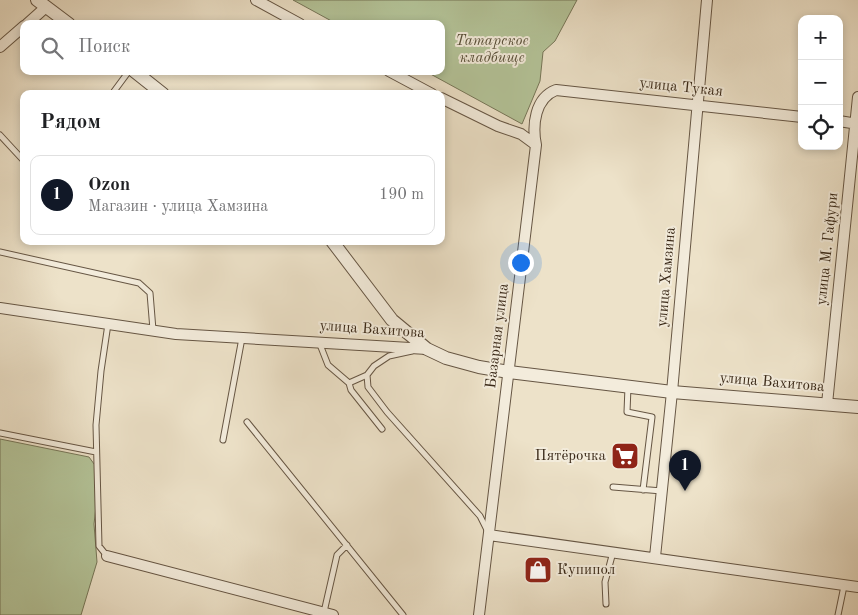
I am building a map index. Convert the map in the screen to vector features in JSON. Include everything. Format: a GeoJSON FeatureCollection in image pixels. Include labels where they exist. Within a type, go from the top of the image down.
{"type":"FeatureCollection","features":[{"type":"Feature","properties":{"kind":"street"},"geometry":{"type":"LineString","coordinates":[[256,0],[293,20]]}},
{"type":"Feature","properties":{"kind":"street","name":"улица Хамзина"},"geometry":{"type":"LineString","coordinates":[[655,557],[708,0]]}},
{"type":"Feature","properties":{"kind":"street"},"geometry":{"type":"LineString","coordinates":[[30,20],[41,4],[63,20]]}},
{"type":"Feature","properties":{"kind":"street"},"geometry":{"type":"LineString","coordinates":[[0,47],[20,30]]}},
{"type":"Feature","properties":{"kind":"street"},"geometry":{"type":"LineString","coordinates":[[139,75],[158,90]]}},
{"type":"Feature","properties":{"kind":"street"},"geometry":{"type":"LineString","coordinates":[[396,75],[425,90]]}},
{"type":"Feature","properties":{"kind":"street","name":"улица Тукая"},"geometry":{"type":"LineString","coordinates":[[556,90],[699,104],[798,116]]}},
{"type":"Feature","properties":{"kind":"street","name":"Базарная улица"},"geometry":{"type":"LineString","coordinates":[[479,615],[536,145],[533,132],[535,118],[541,101],[547,94],[556,90]]}},
{"type":"Feature","properties":{"kind":"street","name":"улица М. Гафури"},"geometry":{"type":"LineString","coordinates":[[827,404],[857,123],[858,97]]}},
{"type":"Feature","properties":{"kind":"street"},"geometry":{"type":"LineString","coordinates":[[445,100],[498,126],[521,134],[536,145]]}},
{"type":"Feature","properties":{"kind":"street"},"geometry":{"type":"LineString","coordinates":[[843,121],[857,123]]}},
{"type":"Feature","properties":{"kind":"street"},"geometry":{"type":"LineString","coordinates":[[335,245],[392,320],[427,348]]}},
{"type":"Feature","properties":{"kind":"street","name":"улица Вахитова"},"geometry":{"type":"LineString","coordinates":[[0,308],[176,334],[427,348],[446,358],[479,367],[509,372],[672,392],[858,407]]}},
{"type":"Feature","properties":{"kind":"street"},"geometry":{"type":"LineString","coordinates":[[489,535],[858,587]]}},
{"type":"Feature","properties":{"kind":"street"},"geometry":{"type":"LineString","coordinates":[[106,556],[307,612],[328,614]]}},
{"type":"Feature","properties":{"kind":"lane"},"geometry":{"type":"LineString","coordinates":[[115,90],[126,75]]}},
{"type":"Feature","properties":{"kind":"lane"},"geometry":{"type":"LineString","coordinates":[[0,135],[20,157]]}},
{"type":"Feature","properties":{"kind":"lane"},"geometry":{"type":"LineString","coordinates":[[0,252],[139,283],[150,293],[153,331]]}},
{"type":"Feature","properties":{"kind":"lane"},"geometry":{"type":"LineString","coordinates":[[106,556],[99,546],[96,452],[100,372],[108,324]]}},
{"type":"Feature","properties":{"kind":"lane"},"geometry":{"type":"LineString","coordinates":[[223,440],[242,338]]}},
{"type":"Feature","properties":{"kind":"lane"},"geometry":{"type":"LineString","coordinates":[[319,342],[328,365],[349,383],[351,390],[382,429]]}},
{"type":"Feature","properties":{"kind":"lane"},"geometry":{"type":"LineString","coordinates":[[349,383],[367,375],[374,366],[389,356],[427,348]]}},
{"type":"Feature","properties":{"kind":"lane"},"geometry":{"type":"LineString","coordinates":[[367,375],[368,387],[376,398],[480,516],[489,535]]}},
{"type":"Feature","properties":{"kind":"lane"},"geometry":{"type":"LineString","coordinates":[[628,387],[628,412],[652,416],[642,490]]}},
{"type":"Feature","properties":{"kind":"lane"},"geometry":{"type":"LineString","coordinates":[[247,422],[403,615]]}},
{"type":"Feature","properties":{"kind":"lane"},"geometry":{"type":"LineString","coordinates":[[0,433],[96,452]]}},
{"type":"Feature","properties":{"kind":"lane"},"geometry":{"type":"LineString","coordinates":[[613,487],[662,491]]}},
{"type":"Feature","properties":{"kind":"lane"},"geometry":{"type":"LineString","coordinates":[[328,614],[337,555],[347,546]]}},
{"type":"Feature","properties":{"kind":"lane"},"geometry":{"type":"LineString","coordinates":[[606,604],[605,582],[613,552]]}},
{"type":"Feature","properties":{"kind":"lane"},"geometry":{"type":"LineString","coordinates":[[838,615],[844,586]]}},
{"type":"Feature","properties":{"kind":"green space","name":"Татарское кладбище"},"geometry":{"type":"Polygon","coordinates":[[[293,0],[577,0],[555,41],[543,52],[540,81],[522,124],[432,75],[445,75],[445,20],[330,20],[293,0]]]}},
{"type":"Feature","properties":{"kind":"green space"},"geometry":{"type":"Polygon","coordinates":[[[0,439],[89,457],[97,468],[99,481],[94,524],[97,562],[81,615],[0,615],[0,439]]]}},
{"type":"Feature","properties":{"kind":"place","name":"Пятёрочка"},"geometry":{"type":"Point","coordinates":[625,456]}},
{"type":"Feature","properties":{"kind":"place","name":"Ozon"},"geometry":{"type":"Point","coordinates":[685,491]}},
{"type":"Feature","properties":{"kind":"place","name":"Купипол"},"geometry":{"type":"Point","coordinates":[538,570]}}]}
